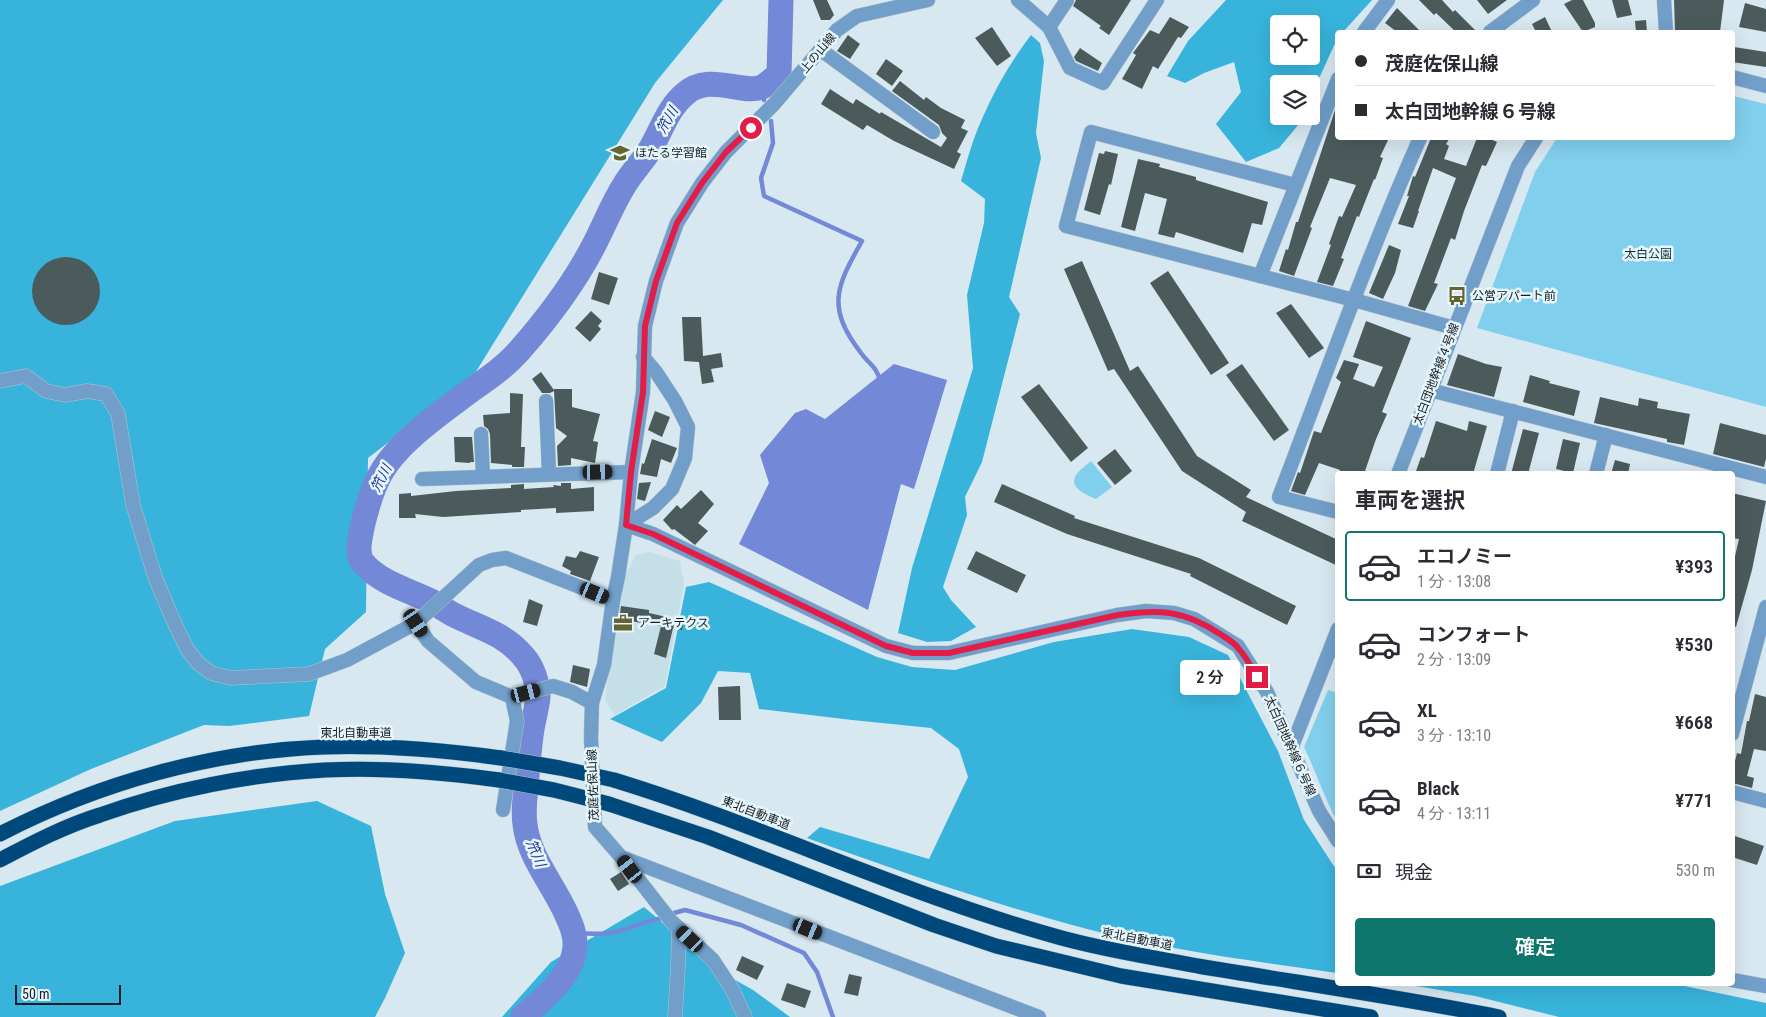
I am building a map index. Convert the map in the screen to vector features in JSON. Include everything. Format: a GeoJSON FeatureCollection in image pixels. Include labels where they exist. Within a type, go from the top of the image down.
{"type":"FeatureCollection","features":[{"type":"Feature","properties":{"kind":"highway","name":"東北自動車道"},"geometry":{"type":"LineString","coordinates":[[0,834],[34,816],[89,794],[144,776],[202,763],[265,752],[323,747],[441,750],[560,768],[614,780],[718,815],[946,903],[1061,938],[1120,952],[1440,1005],[1499,1017]]}},
{"type":"Feature","properties":{"kind":"highway"},"geometry":{"type":"LineString","coordinates":[[0,860],[45,837],[98,815],[153,798],[208,785],[325,770],[444,773],[554,790],[609,804],[708,837],[926,922],[996,946],[1121,976],[1370,1017]]}},
{"type":"Feature","properties":{"kind":"street","name":"上の山線"},"geometry":{"type":"LineString","coordinates":[[774,104],[837,30],[857,16],[928,0]]}},
{"type":"Feature","properties":{"kind":"street"},"geometry":{"type":"LineString","coordinates":[[1018,0],[1049,27],[1070,68],[1103,83],[1157,0]]}},
{"type":"Feature","properties":{"kind":"street"},"geometry":{"type":"LineString","coordinates":[[1049,27],[1067,0]]}},
{"type":"Feature","properties":{"kind":"street"},"geometry":{"type":"LineString","coordinates":[[1366,30],[1388,0]]}},
{"type":"Feature","properties":{"kind":"street"},"geometry":{"type":"LineString","coordinates":[[1492,30],[1534,0]]}},
{"type":"Feature","properties":{"kind":"street"},"geometry":{"type":"LineString","coordinates":[[1664,0],[1666,30]]}},
{"type":"Feature","properties":{"kind":"street"},"geometry":{"type":"LineString","coordinates":[[821,50],[933,132]]}},
{"type":"Feature","properties":{"kind":"street"},"geometry":{"type":"LineString","coordinates":[[1735,78],[1766,86]]}},
{"type":"Feature","properties":{"kind":"street"},"geometry":{"type":"LineString","coordinates":[[1260,276],[1335,86]]}},
{"type":"Feature","properties":{"kind":"street","name":"茂庭佐保山線"},"geometry":{"type":"LineString","coordinates":[[746,1017],[732,989],[713,960],[675,925],[621,857],[594,828],[591,738],[592,703],[604,665],[626,525],[631,472],[643,392],[645,326],[656,281],[677,223],[702,183],[726,152],[774,104]]}},
{"type":"Feature","properties":{"kind":"street"},"geometry":{"type":"LineString","coordinates":[[1295,185],[1091,132],[1066,226],[1354,300],[1454,328]]}},
{"type":"Feature","properties":{"kind":"street"},"geometry":{"type":"LineString","coordinates":[[1335,511],[1279,497],[1354,300],[1419,140]]}},
{"type":"Feature","properties":{"kind":"street","name":"太白団地幹線４号線"},"geometry":{"type":"LineString","coordinates":[[1399,471],[1518,166],[1535,140]]}},
{"type":"Feature","properties":{"kind":"street"},"geometry":{"type":"LineString","coordinates":[[626,525],[653,508],[672,489],[685,458],[688,427],[676,400],[656,372],[643,358]]}},
{"type":"Feature","properties":{"kind":"street"},"geometry":{"type":"LineString","coordinates":[[0,381],[26,376],[46,391],[65,395],[87,392],[106,394],[118,414],[133,505],[154,577],[187,648],[198,663],[211,673],[231,678],[309,674],[347,660],[421,619],[479,565],[492,560],[506,558],[613,600]]}},
{"type":"Feature","properties":{"kind":"street"},"geometry":{"type":"LineString","coordinates":[[1430,390],[1606,435],[1700,467],[1729,471]]}},
{"type":"Feature","properties":{"kind":"street"},"geometry":{"type":"LineString","coordinates":[[546,401],[549,474]]}},
{"type":"Feature","properties":{"kind":"street"},"geometry":{"type":"LineString","coordinates":[[1498,471],[1513,411]]}},
{"type":"Feature","properties":{"kind":"street"},"geometry":{"type":"LineString","coordinates":[[481,434],[482,476]]}},
{"type":"Feature","properties":{"kind":"street"},"geometry":{"type":"LineString","coordinates":[[1597,471],[1606,435]]}},
{"type":"Feature","properties":{"kind":"street"},"geometry":{"type":"LineString","coordinates":[[422,479],[631,472]]}},
{"type":"Feature","properties":{"kind":"street"},"geometry":{"type":"LineString","coordinates":[[1735,472],[1766,476]]}},
{"type":"Feature","properties":{"kind":"street","name":"太白団地幹線６号線"},"geometry":{"type":"LineString","coordinates":[[626,525],[653,534],[886,646],[913,653],[949,653],[1118,615],[1146,611],[1174,613],[1187,617],[1213,630],[1238,646],[1267,692],[1319,812],[1335,836]]}},
{"type":"Feature","properties":{"kind":"street"},"geometry":{"type":"LineString","coordinates":[[1735,723],[1766,607]]}},
{"type":"Feature","properties":{"kind":"street"},"geometry":{"type":"LineString","coordinates":[[421,619],[428,641],[476,682],[500,690],[512,697],[553,686],[572,692],[592,703]]}},
{"type":"Feature","properties":{"kind":"street"},"geometry":{"type":"LineString","coordinates":[[1291,749],[1335,637]]}},
{"type":"Feature","properties":{"kind":"street"},"geometry":{"type":"LineString","coordinates":[[503,810],[517,721],[512,697]]}},
{"type":"Feature","properties":{"kind":"street"},"geometry":{"type":"LineString","coordinates":[[1735,793],[1766,801]]}},
{"type":"Feature","properties":{"kind":"street"},"geometry":{"type":"LineString","coordinates":[[621,857],[1039,1017]]}},
{"type":"Feature","properties":{"kind":"street"},"geometry":{"type":"LineString","coordinates":[[675,925],[678,966],[675,1017]]}},
{"type":"Feature","properties":{"kind":"street"},"geometry":{"type":"LineString","coordinates":[[1735,981],[1766,986]]}},
{"type":"Feature","properties":{"kind":"shaded area"},"geometry":{"type":"Polygon","coordinates":[[[0,0],[723,0],[655,83],[472,378],[368,458],[366,612],[325,649],[309,716],[229,726],[204,725],[91,769],[0,811],[0,0]]]}},
{"type":"Feature","properties":{"kind":"shaded area"},"geometry":{"type":"Polygon","coordinates":[[[1226,0],[1372,0],[1345,30],[1335,30],[1335,43],[1320,76],[1270,75],[1270,125],[1298,125],[1279,148],[1246,162],[1216,124],[1241,92],[1234,62],[1204,73],[1185,83],[1167,76],[1188,41],[1226,0]]]}},
{"type":"Feature","properties":{"kind":"shaded area"},"geometry":{"type":"Polygon","coordinates":[[[1031,35],[1040,43],[1044,61],[1036,133],[1041,158],[1009,297],[1020,314],[982,462],[965,497],[967,515],[943,587],[951,600],[976,627],[951,641],[927,642],[898,633],[912,568],[973,368],[967,295],[984,223],[985,199],[961,181],[973,142],[987,108],[1010,65],[1031,35]]]}},
{"type":"Feature","properties":{"kind":"shaded area"},"geometry":{"type":"Polygon","coordinates":[[[894,364],[947,380],[914,489],[901,484],[868,610],[739,544],[769,483],[760,455],[795,413],[806,409],[825,419],[894,364]]]}},
{"type":"Feature","properties":{"kind":"shaded area"},"geometry":{"type":"Polygon","coordinates":[[[649,552],[680,561],[684,584],[665,686],[615,715],[605,700],[613,636],[624,577],[636,555],[649,552]]]}},
{"type":"Feature","properties":{"kind":"shaded area"},"geometry":{"type":"Polygon","coordinates":[[[709,582],[877,657],[912,667],[955,670],[1054,642],[1132,629],[1189,637],[1228,655],[1278,751],[1304,820],[1335,868],[1335,973],[1183,950],[1091,930],[1019,910],[948,887],[807,838],[820,827],[929,859],[968,777],[959,749],[931,728],[759,709],[750,673],[718,671],[701,703],[662,742],[610,719],[666,688],[686,587],[709,582]]]}},
{"type":"Feature","properties":{"kind":"shaded area"},"geometry":{"type":"Polygon","coordinates":[[[317,801],[371,826],[385,894],[405,953],[375,1017],[0,1017],[0,886],[175,821],[317,801]]]}},
{"type":"Feature","properties":{"kind":"shaded area"},"geometry":{"type":"Polygon","coordinates":[[[644,907],[721,972],[753,990],[790,1017],[502,1017],[551,962],[644,907]]]}},
{"type":"Feature","properties":{"kind":"shaded area"},"geometry":{"type":"Polygon","coordinates":[[[1416,986],[1685,986],[1766,1003],[1766,1017],[1559,1017],[1475,996],[1416,986]]]}},
{"type":"Feature","properties":{"kind":"green space","name":"太白公園"},"geometry":{"type":"Polygon","coordinates":[[[1735,96],[1766,104],[1766,407],[1477,328],[1535,172],[1556,140],[1735,140],[1735,96]]]}},
{"type":"Feature","properties":{"kind":"green space"},"geometry":{"type":"Polygon","coordinates":[[[1091,461],[1112,487],[1096,499],[1080,490],[1074,484],[1077,473],[1091,461]]]}},
{"type":"Feature","properties":{"kind":"green space"},"geometry":{"type":"Polygon","coordinates":[[[1328,690],[1335,692],[1335,817],[1328,803],[1304,747],[1328,690]]]}},
{"type":"Feature","properties":{"kind":"building"},"geometry":{"type":"Polygon","coordinates":[[[813,0],[827,0],[834,15],[830,20],[821,20],[813,0]]]}},
{"type":"Feature","properties":{"kind":"building"},"geometry":{"type":"Polygon","coordinates":[[[1076,0],[1131,0],[1109,35],[1099,28],[1101,26],[1073,6],[1076,0]]]}},
{"type":"Feature","properties":{"kind":"building"},"geometry":{"type":"Polygon","coordinates":[[[1419,0],[1442,0],[1475,30],[1454,30],[1436,13],[1434,15],[1419,0]]]}},
{"type":"Feature","properties":{"kind":"building"},"geometry":{"type":"Polygon","coordinates":[[[1477,0],[1507,0],[1488,14],[1477,0]]]}},
{"type":"Feature","properties":{"kind":"building"},"geometry":{"type":"Polygon","coordinates":[[[1572,0],[1583,0],[1595,23],[1595,27],[1582,30],[1564,4],[1572,0]]]}},
{"type":"Feature","properties":{"kind":"building"},"geometry":{"type":"Polygon","coordinates":[[[1612,0],[1628,0],[1632,15],[1617,18],[1612,0]]]}},
{"type":"Feature","properties":{"kind":"building"},"geometry":{"type":"Polygon","coordinates":[[[1674,0],[1724,0],[1720,30],[1675,30],[1674,0]]]}},
{"type":"Feature","properties":{"kind":"building"},"geometry":{"type":"Polygon","coordinates":[[[1745,3],[1766,9],[1766,32],[1739,27],[1745,3]]]}},
{"type":"Feature","properties":{"kind":"building"},"geometry":{"type":"Polygon","coordinates":[[[1397,8],[1419,30],[1394,30],[1385,23],[1397,8]]]}},
{"type":"Feature","properties":{"kind":"building"},"geometry":{"type":"Polygon","coordinates":[[[1170,17],[1189,27],[1181,38],[1178,37],[1158,69],[1153,66],[1142,89],[1122,79],[1136,55],[1133,53],[1150,30],[1159,34],[1170,17]]]}},
{"type":"Feature","properties":{"kind":"building"},"geometry":{"type":"Polygon","coordinates":[[[1545,17],[1551,30],[1535,30],[1532,24],[1545,17]]]}},
{"type":"Feature","properties":{"kind":"building"},"geometry":{"type":"Polygon","coordinates":[[[1646,20],[1647,30],[1636,30],[1635,21],[1646,20]]]}},
{"type":"Feature","properties":{"kind":"building"},"geometry":{"type":"Polygon","coordinates":[[[992,27],[1011,56],[997,66],[975,38],[992,27]]]}},
{"type":"Feature","properties":{"kind":"building"},"geometry":{"type":"Polygon","coordinates":[[[848,35],[860,44],[850,59],[837,51],[848,35]]]}},
{"type":"Feature","properties":{"kind":"building"},"geometry":{"type":"Polygon","coordinates":[[[1735,47],[1766,52],[1766,67],[1735,62],[1735,47]]]}},
{"type":"Feature","properties":{"kind":"building"},"geometry":{"type":"Polygon","coordinates":[[[1080,48],[1102,63],[1098,71],[1076,61],[1074,57],[1080,48]]]}},
{"type":"Feature","properties":{"kind":"building"},"geometry":{"type":"Polygon","coordinates":[[[886,59],[903,71],[892,86],[876,74],[886,59]]]}},
{"type":"Feature","properties":{"kind":"building"},"geometry":{"type":"Polygon","coordinates":[[[900,81],[924,100],[926,97],[941,108],[965,120],[961,128],[968,131],[957,152],[961,154],[954,169],[894,141],[867,125],[863,130],[821,104],[830,89],[853,104],[856,99],[880,114],[881,112],[941,147],[947,138],[942,133],[939,125],[892,91],[900,81]]]}},
{"type":"Feature","properties":{"kind":"building"},"geometry":{"type":"Polygon","coordinates":[[[1335,110],[1335,140],[1388,140],[1380,157],[1383,158],[1375,180],[1359,217],[1357,216],[1341,258],[1344,259],[1333,286],[1317,282],[1331,245],[1329,244],[1339,216],[1342,217],[1356,185],[1330,178],[1310,227],[1312,228],[1294,276],[1279,271],[1286,249],[1288,250],[1296,222],[1298,222],[1335,110]]]}},
{"type":"Feature","properties":{"kind":"building"},"geometry":{"type":"Polygon","coordinates":[[[1430,140],[1449,140],[1446,144],[1449,146],[1444,159],[1466,166],[1476,140],[1492,140],[1497,142],[1486,166],[1482,165],[1455,240],[1451,238],[1434,283],[1438,284],[1425,311],[1408,306],[1456,178],[1433,168],[1413,228],[1398,224],[1409,196],[1407,196],[1413,176],[1415,177],[1430,140]]]}},
{"type":"Feature","properties":{"kind":"building"},"geometry":{"type":"Polygon","coordinates":[[[1105,151],[1118,154],[1111,185],[1109,184],[1100,215],[1084,210],[1099,153],[1104,154],[1105,151]]]}},
{"type":"Feature","properties":{"kind":"building"},"geometry":{"type":"Polygon","coordinates":[[[1138,159],[1160,164],[1159,167],[1196,177],[1196,180],[1268,202],[1262,225],[1252,223],[1243,253],[1176,232],[1174,238],[1158,234],[1167,199],[1145,193],[1135,231],[1121,227],[1138,159]]]}},
{"type":"Feature","properties":{"kind":"building"},"geometry":{"type":"Polygon","coordinates":[[[1389,245],[1401,250],[1395,273],[1383,299],[1369,293],[1389,245]]]}},
{"type":"Feature","properties":{"kind":"building"},"geometry":{"type":"Polygon","coordinates":[[[66,257],[79,260],[90,267],[97,278],[100,291],[97,304],[90,315],[79,322],[66,325],[53,322],[42,315],[35,304],[32,291],[35,278],[42,267],[53,260],[66,257]]]}},
{"type":"Feature","properties":{"kind":"building"},"geometry":{"type":"Polygon","coordinates":[[[1082,261],[1130,371],[1138,366],[1197,456],[1251,490],[1246,497],[1335,539],[1335,565],[1242,521],[1246,512],[1182,471],[1114,369],[1108,371],[1064,269],[1082,261]]]}},
{"type":"Feature","properties":{"kind":"building"},"geometry":{"type":"Polygon","coordinates":[[[1168,271],[1229,363],[1211,375],[1150,283],[1168,271]]]}},
{"type":"Feature","properties":{"kind":"building"},"geometry":{"type":"Polygon","coordinates":[[[599,272],[618,278],[609,305],[591,299],[599,272]]]}},
{"type":"Feature","properties":{"kind":"building"},"geometry":{"type":"Polygon","coordinates":[[[1291,304],[1324,348],[1309,358],[1276,313],[1291,304]]]}},
{"type":"Feature","properties":{"kind":"building"},"geometry":{"type":"Polygon","coordinates":[[[591,311],[602,321],[598,326],[601,329],[590,342],[575,328],[591,311]]]}},
{"type":"Feature","properties":{"kind":"building"},"geometry":{"type":"Polygon","coordinates":[[[682,317],[701,317],[703,356],[721,353],[723,367],[711,369],[714,382],[702,384],[699,362],[684,361],[682,317]]]}},
{"type":"Feature","properties":{"kind":"building"},"geometry":{"type":"Polygon","coordinates":[[[1366,321],[1411,338],[1382,412],[1387,414],[1365,471],[1340,471],[1319,463],[1305,495],[1291,491],[1298,472],[1300,473],[1314,431],[1321,433],[1341,382],[1336,378],[1344,360],[1359,364],[1353,379],[1374,387],[1383,367],[1353,357],[1366,321]]]}},
{"type":"Feature","properties":{"kind":"building"},"geometry":{"type":"Polygon","coordinates":[[[1458,354],[1486,364],[1502,367],[1494,397],[1447,385],[1458,354]]]}},
{"type":"Feature","properties":{"kind":"building"},"geometry":{"type":"Polygon","coordinates":[[[1242,364],[1289,430],[1274,441],[1226,375],[1242,364]]]}},
{"type":"Feature","properties":{"kind":"building"},"geometry":{"type":"Polygon","coordinates":[[[541,372],[554,390],[572,389],[572,407],[600,414],[593,441],[598,442],[595,463],[571,458],[571,465],[558,466],[557,446],[567,436],[556,428],[554,391],[542,393],[532,379],[541,372]]]}},
{"type":"Feature","properties":{"kind":"building"},"geometry":{"type":"Polygon","coordinates":[[[1530,375],[1550,381],[1549,383],[1580,391],[1574,416],[1523,402],[1530,375]]]}},
{"type":"Feature","properties":{"kind":"building"},"geometry":{"type":"Polygon","coordinates":[[[1039,384],[1088,448],[1071,462],[1021,397],[1039,384]]]}},
{"type":"Feature","properties":{"kind":"building"},"geometry":{"type":"Polygon","coordinates":[[[510,393],[523,394],[521,447],[525,447],[524,467],[491,463],[490,434],[484,426],[483,415],[510,413],[510,393]]]}},
{"type":"Feature","properties":{"kind":"building"},"geometry":{"type":"Polygon","coordinates":[[[1600,397],[1638,406],[1639,398],[1658,402],[1657,408],[1690,414],[1684,445],[1667,442],[1667,439],[1594,423],[1600,397]]]}},
{"type":"Feature","properties":{"kind":"building"},"geometry":{"type":"Polygon","coordinates":[[[655,411],[670,417],[662,437],[648,430],[655,411]]]}},
{"type":"Feature","properties":{"kind":"building"},"geometry":{"type":"Polygon","coordinates":[[[1436,421],[1467,431],[1469,421],[1487,426],[1474,471],[1416,471],[1421,457],[1424,458],[1436,421]]]}},
{"type":"Feature","properties":{"kind":"building"},"geometry":{"type":"Polygon","coordinates":[[[1720,423],[1766,435],[1764,467],[1713,454],[1720,423]]]}},
{"type":"Feature","properties":{"kind":"building"},"geometry":{"type":"Polygon","coordinates":[[[1523,429],[1539,433],[1529,471],[1512,471],[1523,429]]]}},
{"type":"Feature","properties":{"kind":"building"},"geometry":{"type":"Polygon","coordinates":[[[454,437],[472,437],[474,462],[455,462],[454,437]]]}},
{"type":"Feature","properties":{"kind":"building"},"geometry":{"type":"Polygon","coordinates":[[[652,439],[677,448],[671,463],[661,459],[657,477],[640,474],[642,463],[644,464],[652,439]]]}},
{"type":"Feature","properties":{"kind":"building"},"geometry":{"type":"Polygon","coordinates":[[[1563,439],[1580,443],[1573,471],[1556,469],[1563,439]]]}},
{"type":"Feature","properties":{"kind":"building"},"geometry":{"type":"Polygon","coordinates":[[[1115,449],[1132,471],[1115,485],[1097,463],[1115,449]]]}},
{"type":"Feature","properties":{"kind":"building"},"geometry":{"type":"Polygon","coordinates":[[[1615,460],[1630,464],[1629,471],[1612,471],[1615,460]]]}},
{"type":"Feature","properties":{"kind":"building"},"geometry":{"type":"Polygon","coordinates":[[[651,482],[645,501],[637,499],[639,483],[651,482]]]}},
{"type":"Feature","properties":{"kind":"building"},"geometry":{"type":"Polygon","coordinates":[[[561,483],[571,483],[571,489],[594,487],[594,511],[556,513],[556,508],[443,517],[415,514],[416,518],[399,518],[399,494],[411,493],[411,496],[511,488],[511,485],[524,484],[524,489],[554,487],[553,485],[561,486],[561,483]]]}},
{"type":"Feature","properties":{"kind":"building"},"geometry":{"type":"Polygon","coordinates":[[[1002,484],[1075,516],[1074,518],[1199,558],[1296,606],[1287,625],[1190,576],[1191,574],[1067,534],[994,502],[1002,484]]]}},
{"type":"Feature","properties":{"kind":"building"},"geometry":{"type":"Polygon","coordinates":[[[701,490],[714,504],[698,523],[708,531],[695,545],[674,529],[672,530],[663,520],[677,505],[681,509],[701,490]]]}},
{"type":"Feature","properties":{"kind":"building"},"geometry":{"type":"Polygon","coordinates":[[[1735,494],[1766,501],[1752,570],[1736,627],[1735,556],[1739,539],[1735,538],[1735,494]]]}},
{"type":"Feature","properties":{"kind":"building"},"geometry":{"type":"Polygon","coordinates":[[[580,551],[599,557],[590,581],[570,574],[571,571],[562,566],[566,556],[576,558],[580,551]]]}},
{"type":"Feature","properties":{"kind":"building"},"geometry":{"type":"Polygon","coordinates":[[[976,551],[1026,575],[1017,593],[967,569],[976,551]]]}},
{"type":"Feature","properties":{"kind":"building"},"geometry":{"type":"Polygon","coordinates":[[[529,599],[543,605],[537,626],[523,622],[529,599]]]}},
{"type":"Feature","properties":{"kind":"building"},"geometry":{"type":"Polygon","coordinates":[[[621,606],[649,610],[649,613],[684,621],[682,630],[673,628],[666,658],[654,654],[661,626],[630,621],[629,629],[618,628],[621,606]]]}},
{"type":"Feature","properties":{"kind":"building"},"geometry":{"type":"Polygon","coordinates":[[[573,665],[590,669],[587,687],[570,682],[573,665]]]}},
{"type":"Feature","properties":{"kind":"building"},"geometry":{"type":"Polygon","coordinates":[[[740,686],[741,720],[719,720],[718,687],[740,686]]]}},
{"type":"Feature","properties":{"kind":"building"},"geometry":{"type":"Polygon","coordinates":[[[1755,694],[1766,697],[1766,751],[1754,749],[1747,776],[1754,778],[1752,788],[1735,784],[1735,761],[1737,753],[1741,754],[1747,721],[1749,721],[1755,694]]]}},
{"type":"Feature","properties":{"kind":"building"},"geometry":{"type":"Polygon","coordinates":[[[1735,836],[1764,846],[1757,865],[1735,858],[1735,836]]]}},
{"type":"Feature","properties":{"kind":"building"},"geometry":{"type":"Polygon","coordinates":[[[621,872],[629,884],[618,891],[610,879],[621,872]]]}},
{"type":"Feature","properties":{"kind":"building"},"geometry":{"type":"Polygon","coordinates":[[[742,956],[764,966],[757,980],[736,970],[742,956]]]}},
{"type":"Feature","properties":{"kind":"building"},"geometry":{"type":"Polygon","coordinates":[[[849,974],[862,977],[858,996],[844,993],[849,974]]]}},
{"type":"Feature","properties":{"kind":"building"},"geometry":{"type":"Polygon","coordinates":[[[787,983],[811,991],[805,1008],[781,1000],[787,983]]]}},
{"type":"Feature","properties":{"kind":"waterway","name":"笊川"},"geometry":{"type":"LineString","coordinates":[[523,1017],[548,995],[563,977],[569,968],[575,947],[575,937],[571,924],[560,900],[536,858],[525,824],[524,805],[529,750],[538,697],[534,675],[527,660],[516,648],[499,636],[452,614],[431,601],[395,586],[371,571],[362,562],[359,553],[364,519],[377,480],[398,450],[434,418],[508,362],[551,312],[580,270],[621,191],[648,152],[670,112],[679,100],[695,88],[705,85],[716,84],[756,89],[764,86],[779,74],[781,0]]}},
{"type":"Feature","properties":{"kind":"waterway"},"geometry":{"type":"LineString","coordinates":[[762,88],[764,100]]}},
{"type":"Feature","properties":{"kind":"waterway"},"geometry":{"type":"LineString","coordinates":[[771,121],[773,143],[761,178],[764,196],[862,241],[846,271],[841,285],[839,309],[850,337],[875,369],[880,381]]}},
{"type":"Feature","properties":{"kind":"waterway"},"geometry":{"type":"LineString","coordinates":[[670,914],[685,910],[741,925],[804,953],[817,972],[833,1017]]}},
{"type":"Feature","properties":{"kind":"waterway"},"geometry":{"type":"LineString","coordinates":[[575,933],[610,933],[665,918]]}},
{"type":"Feature","properties":{"kind":"place","name":"ほたる学習館"},"geometry":{"type":"Point","coordinates":[620,153]}},
{"type":"Feature","properties":{"kind":"place","name":"公営アパート前"},"geometry":{"type":"Point","coordinates":[1457,296]}},
{"type":"Feature","properties":{"kind":"place","name":"アーキテクス"},"geometry":{"type":"Point","coordinates":[623,623]}},
{"type":"Feature","properties":{"kind":"route"},"geometry":{"type":"LineString","coordinates":[[751,128],[726,152],[702,183],[677,223],[656,281],[645,326],[643,392],[631,472],[626,525],[653,534],[886,646],[913,653],[949,653],[1118,615],[1146,611],[1174,613],[1194,620],[1213,630],[1238,646],[1257,677]]}}]}
